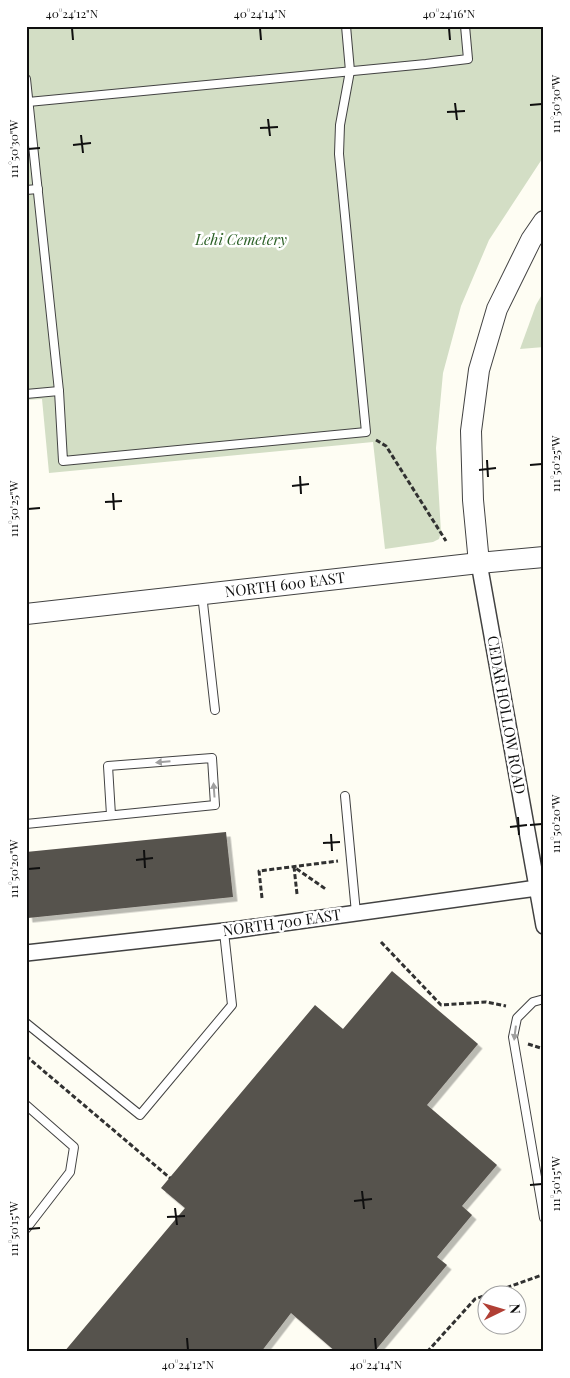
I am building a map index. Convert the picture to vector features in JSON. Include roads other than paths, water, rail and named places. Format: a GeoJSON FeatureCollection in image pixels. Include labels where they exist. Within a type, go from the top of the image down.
{"type":"FeatureCollection","features":[{"type":"Feature","properties":{"kind":"street"},"geometry":{"type":"LineString","coordinates":[[479,562],[473,500],[471,431],[479,370],[497,309],[531,240],[544,221]]}},
{"type":"Feature","properties":{"kind":"street","name":"NORTH 600 EAST"},"geometry":{"type":"LineString","coordinates":[[26,614],[544,556]]}},
{"type":"Feature","properties":{"kind":"street","name":"CEDAR HOLLOW ROAD"},"geometry":{"type":"LineString","coordinates":[[479,562],[544,926]]}},
{"type":"Feature","properties":{"kind":"street","name":"NORTH 700 EAST"},"geometry":{"type":"LineString","coordinates":[[26,953],[224,932],[537,888]]}},
{"type":"Feature","properties":{"kind":"lane"},"geometry":{"type":"LineString","coordinates":[[26,79],[60,391],[63,461],[366,432],[339,154],[340,124],[350,72],[346,26]]}},
{"type":"Feature","properties":{"kind":"lane"},"geometry":{"type":"LineString","coordinates":[[28,102],[468,59],[465,26]]}},
{"type":"Feature","properties":{"kind":"lane"},"geometry":{"type":"LineString","coordinates":[[26,190],[38,189]]}},
{"type":"Feature","properties":{"kind":"lane"},"geometry":{"type":"LineString","coordinates":[[26,394],[60,391]]}},
{"type":"Feature","properties":{"kind":"lane"},"geometry":{"type":"LineString","coordinates":[[202,594],[215,710]]}},
{"type":"Feature","properties":{"kind":"lane"},"geometry":{"type":"LineString","coordinates":[[26,824],[215,805],[212,758],[108,766],[111,815]]}},
{"type":"Feature","properties":{"kind":"lane"},"geometry":{"type":"LineString","coordinates":[[345,796],[356,913]]}},
{"type":"Feature","properties":{"kind":"lane"},"geometry":{"type":"LineString","coordinates":[[26,1023],[140,1115],[232,1005],[224,932]]}},
{"type":"Feature","properties":{"kind":"lane"},"geometry":{"type":"LineString","coordinates":[[544,999],[533,1002],[517,1018],[513,1037],[544,1218]]}},
{"type":"Feature","properties":{"kind":"lane"},"geometry":{"type":"LineString","coordinates":[[26,1105],[74,1147],[70,1172],[26,1229]]}},
{"type":"Feature","properties":{"kind":"park label","name":"Lehi Cemetery"},"geometry":{"type":"Point","coordinates":[241,240]}}]}
